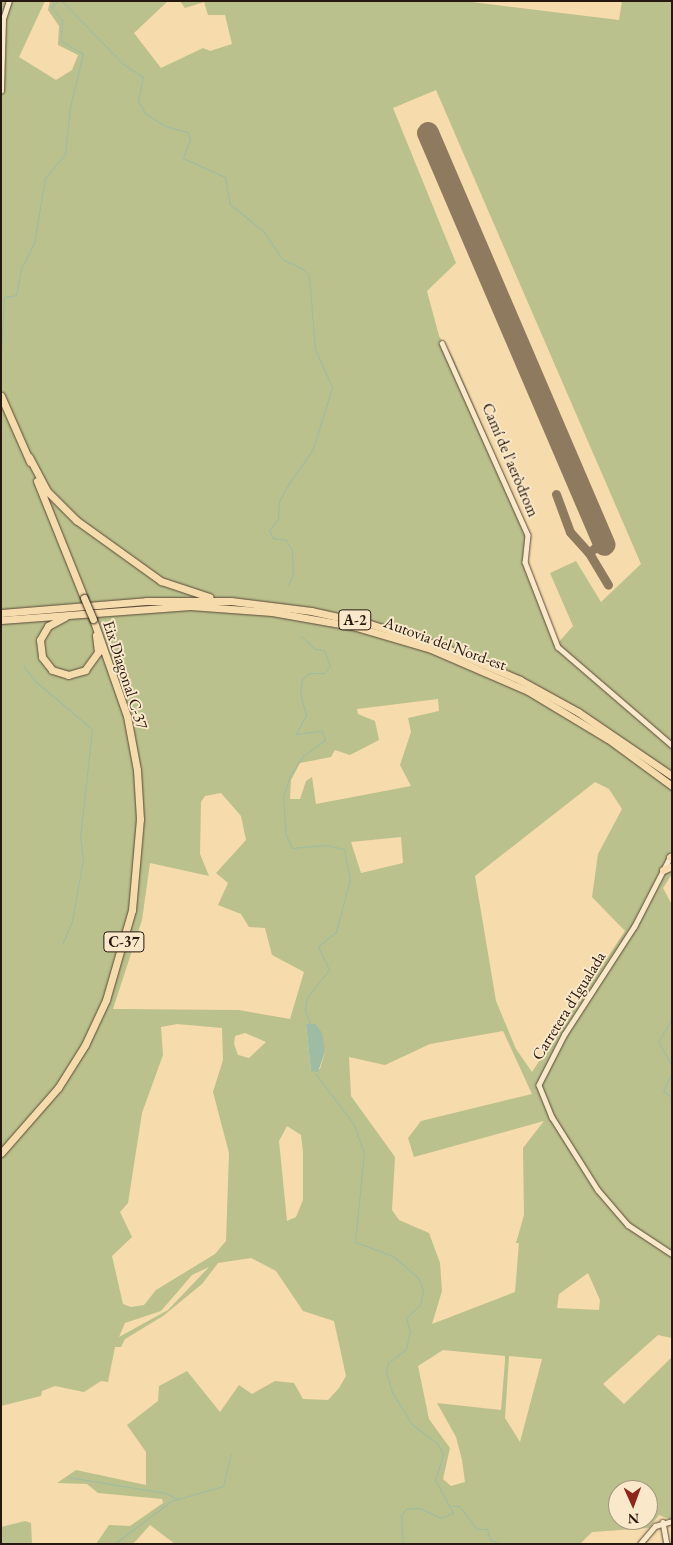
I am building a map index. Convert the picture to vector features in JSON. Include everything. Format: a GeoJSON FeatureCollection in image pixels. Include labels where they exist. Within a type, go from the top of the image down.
{"type":"FeatureCollection","features":[{"type":"Feature","properties":{"kind":"highway","name":"Eix Diagonal C-37"},"geometry":{"type":"LineString","coordinates":[[1,396],[29,458],[94,620],[120,696],[134,752],[140,819],[138,868],[122,950],[84,1045],[58,1088],[1,1153]]}},
{"type":"Feature","properties":{"kind":"highway"},"geometry":{"type":"LineString","coordinates":[[29,458],[59,505],[161,581],[191,593],[231,601]]}},
{"type":"Feature","properties":{"kind":"highway","name":"Autovia del Nord-est"},"geometry":{"type":"LineString","coordinates":[[1,613],[146,601],[231,601],[326,614],[452,650],[559,701],[672,776]]}},
{"type":"Feature","properties":{"kind":"highway"},"geometry":{"type":"LineString","coordinates":[[94,620],[98,652],[90,666],[68,675],[48,666],[40,646],[51,623],[122,608]]}},
{"type":"Feature","properties":{"kind":"highway","name":"Autovia del Nord-est"},"geometry":{"type":"LineString","coordinates":[[1,620],[122,608],[256,610],[330,621],[408,642],[528,691],[608,739],[672,786]]}},
{"type":"Feature","properties":{"kind":"highway"},"geometry":{"type":"LineString","coordinates":[[663,870],[672,866]]}},
{"type":"Feature","properties":{"kind":"street"},"geometry":{"type":"LineString","coordinates":[[1,91],[2,19],[9,1]]}},
{"type":"Feature","properties":{"kind":"street","name":"Camí de l'aeròdrom"},"geometry":{"type":"LineString","coordinates":[[442,343],[528,535],[525,562],[558,647],[672,744]]}},
{"type":"Feature","properties":{"kind":"street","name":"Carretera d'Igualada"},"geometry":{"type":"LineString","coordinates":[[671,857],[539,1085],[552,1117],[598,1190],[628,1225],[672,1254]]}},
{"type":"Feature","properties":{"kind":"street"},"geometry":{"type":"LineString","coordinates":[[640,1544],[663,1522],[672,1521]]}},
{"type":"Feature","properties":{"kind":"street"},"geometry":{"type":"LineString","coordinates":[[663,1522],[667,1544]]}},
{"type":"Feature","properties":{"kind":"shaded area"},"geometry":{"type":"Polygon","coordinates":[[[1,1],[45,1],[19,57],[56,80],[72,70],[78,55],[58,45],[59,26],[48,10],[50,1],[168,1],[134,33],[161,68],[203,48],[210,51],[232,44],[225,15],[208,15],[204,2],[185,8],[180,1],[464,1],[619,20],[622,1],[672,1],[672,874],[663,888],[672,905],[672,1338],[658,1335],[603,1384],[624,1404],[672,1357],[672,1520],[659,1515],[658,1516],[658,1480],[608,1480],[608,1530],[620,1530],[592,1532],[580,1544],[175,1544],[150,1525],[133,1544],[96,1544],[109,1525],[130,1526],[163,1503],[162,1499],[98,1493],[87,1484],[57,1483],[76,1470],[146,1485],[146,1452],[127,1425],[158,1401],[159,1386],[187,1371],[220,1412],[239,1385],[252,1394],[275,1381],[294,1383],[303,1399],[328,1400],[339,1388],[346,1376],[334,1321],[303,1311],[276,1271],[251,1258],[218,1263],[202,1284],[163,1316],[125,1339],[121,1347],[115,1347],[108,1382],[101,1381],[84,1392],[55,1386],[42,1391],[41,1396],[1,1406],[1,1]],[[436,90],[393,108],[456,263],[427,291],[439,336],[453,358],[531,537],[526,563],[558,643],[573,626],[550,573],[576,561],[601,602],[641,564],[436,90]],[[438,699],[357,709],[358,714],[375,721],[379,740],[350,755],[335,750],[331,757],[300,763],[291,780],[290,799],[300,799],[306,781],[312,777],[316,804],[411,786],[400,765],[411,732],[408,718],[439,711],[438,699]],[[595,782],[475,876],[496,1001],[516,1049],[532,1072],[625,931],[592,897],[598,854],[622,809],[609,789],[595,782]],[[221,793],[205,796],[201,802],[200,854],[209,876],[150,863],[142,920],[113,1009],[239,1010],[290,1019],[304,972],[272,955],[265,928],[249,927],[241,914],[218,905],[228,883],[216,873],[246,840],[241,816],[221,793]],[[401,837],[351,842],[361,873],[403,863],[401,837]],[[177,1024],[161,1027],[163,1055],[142,1113],[128,1203],[120,1212],[132,1237],[112,1256],[123,1304],[131,1307],[144,1305],[156,1290],[215,1254],[226,1241],[229,1153],[213,1092],[223,1060],[222,1028],[177,1024]],[[306,1024],[311,1071],[320,1069],[325,1051],[317,1025],[306,1024]],[[503,1031],[430,1044],[385,1065],[349,1057],[351,1096],[395,1157],[392,1210],[399,1220],[429,1233],[440,1263],[442,1291],[432,1324],[515,1292],[519,1243],[516,1243],[524,1215],[523,1148],[544,1121],[414,1157],[408,1138],[421,1121],[532,1094],[503,1031]],[[245,1033],[235,1036],[234,1044],[238,1055],[249,1058],[266,1042],[245,1033]],[[287,1126],[279,1141],[287,1221],[296,1217],[303,1200],[303,1152],[301,1135],[287,1126]],[[209,1267],[192,1275],[161,1311],[125,1323],[119,1337],[168,1310],[209,1267]],[[588,1273],[559,1294],[557,1308],[599,1310],[600,1300],[588,1273]],[[443,1350],[418,1366],[429,1419],[450,1448],[443,1479],[451,1486],[465,1482],[456,1437],[437,1403],[501,1410],[505,1356],[443,1350]],[[509,1356],[505,1418],[520,1442],[542,1359],[509,1356]]]}},
{"type":"Feature","properties":{"kind":"shaded area"},"geometry":{"type":"Polygon","coordinates":[[[306,1024],[316,1024],[322,1033],[325,1051],[318,1072],[311,1071],[306,1024]]]}},
{"type":"Feature","properties":{"kind":"shaded area"},"geometry":{"type":"Polygon","coordinates":[[[25,1521],[31,1523],[32,1544],[1,1544],[1,1527],[25,1521]]]}},
{"type":"Feature","properties":{"kind":"waterway"},"geometry":{"type":"LineString","coordinates":[[1,356],[4,297],[16,295],[21,269],[34,244],[45,178],[65,154],[70,107],[83,54],[61,41],[62,20],[51,7],[58,1]]}},
{"type":"Feature","properties":{"kind":"waterway"},"geometry":{"type":"LineString","coordinates":[[62,1],[122,63],[143,77],[138,100],[145,113],[165,126],[188,132],[190,140],[183,158],[225,177],[230,204],[264,232],[282,259],[303,269],[309,276],[315,349],[332,387],[313,449],[279,501],[278,519],[269,530],[273,538],[286,540],[292,550],[293,575],[288,585]]}},
{"type":"Feature","properties":{"kind":"waterway"},"geometry":{"type":"LineString","coordinates":[[301,636],[315,649],[324,650],[330,666],[324,673],[309,673],[302,679],[300,693],[306,715],[296,734],[322,731],[325,740],[303,756],[290,775],[283,796],[286,835],[292,848],[326,845],[344,849],[350,879],[336,932],[318,946],[329,970],[307,997],[305,1010],[310,1024]]}},
{"type":"Feature","properties":{"kind":"waterway"},"geometry":{"type":"LineString","coordinates":[[23,665],[35,681],[92,729],[80,837],[83,859],[72,921],[62,944]]}},
{"type":"Feature","properties":{"kind":"waterway"},"geometry":{"type":"LineString","coordinates":[[672,1019],[658,1041],[672,1066]]}},
{"type":"Feature","properties":{"kind":"waterway"},"geometry":{"type":"LineString","coordinates":[[672,1072],[663,1091],[672,1097]]}},
{"type":"Feature","properties":{"kind":"waterway"},"geometry":{"type":"LineString","coordinates":[[315,1073],[353,1123],[364,1153],[355,1242],[393,1256],[418,1278],[423,1291],[420,1305],[406,1318],[410,1331],[406,1349],[388,1363],[386,1372],[392,1392],[412,1424],[438,1444],[443,1455],[435,1480],[453,1513],[441,1518],[420,1508],[406,1509],[401,1516],[403,1544]]}},
{"type":"Feature","properties":{"kind":"waterway"},"geometry":{"type":"LineString","coordinates":[[114,1544],[171,1501],[223,1486],[231,1454]]}},
{"type":"Feature","properties":{"kind":"waterway"},"geometry":{"type":"LineString","coordinates":[[68,1477],[166,1493],[177,1499]]}},
{"type":"Feature","properties":{"kind":"waterway"},"geometry":{"type":"LineString","coordinates":[[452,1506],[459,1506],[477,1529],[487,1529],[490,1539],[500,1544]]}},
{"type":"Feature","properties":{"kind":"taxiway"},"geometry":{"type":"LineString","coordinates":[[556,494],[570,532],[589,553]]}},
{"type":"Feature","properties":{"kind":"taxiway"},"geometry":{"type":"LineString","coordinates":[[603,540],[589,553],[608,585]]}},
{"type":"Feature","properties":{"kind":"runway"},"geometry":{"type":"LineString","coordinates":[[428,133],[605,545]]}}]}
